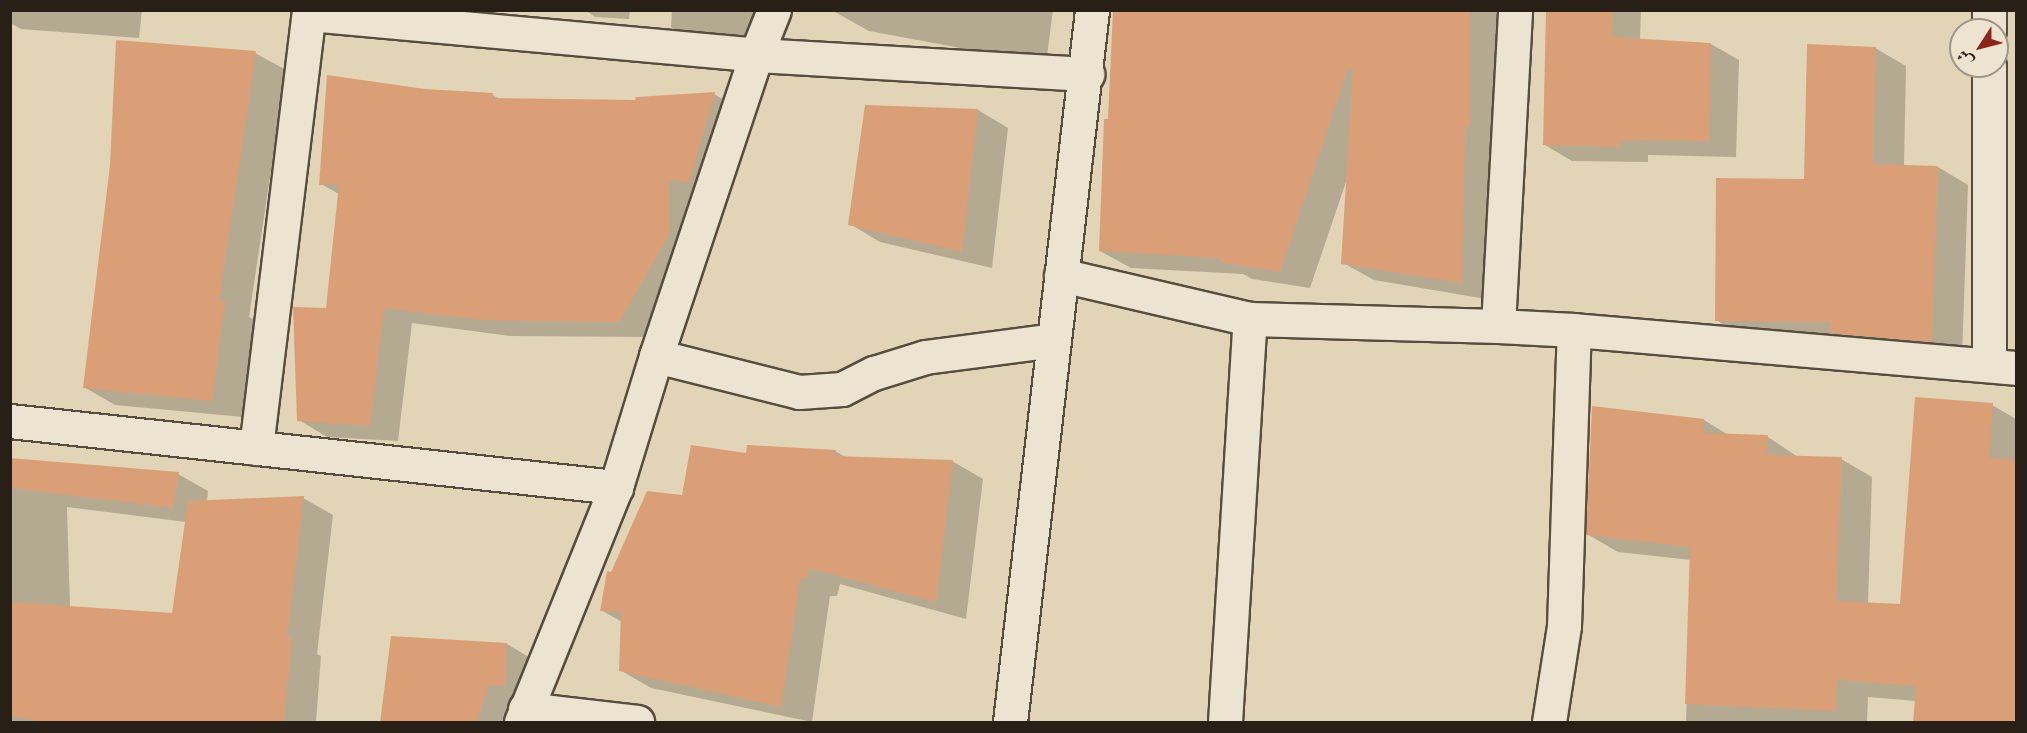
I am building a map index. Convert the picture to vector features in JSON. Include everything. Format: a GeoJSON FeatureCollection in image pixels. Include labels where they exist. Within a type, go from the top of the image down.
{"type":"FeatureCollection","features":[{"type":"Feature","properties":{"kind":"street"},"geometry":{"type":"LineString","coordinates":[[637,723],[523,716],[616,487],[656,356],[756,55],[774,10]]}},
{"type":"Feature","properties":{"kind":"street"},"geometry":{"type":"LineString","coordinates":[[1010,723],[1061,275],[1087,74],[1092,10]]}},
{"type":"Feature","properties":{"kind":"street"},"geometry":{"type":"LineString","coordinates":[[1498,326],[1515,10]]}},
{"type":"Feature","properties":{"kind":"street"},"geometry":{"type":"LineString","coordinates":[[256,447],[309,12],[756,55],[1087,74]]}},
{"type":"Feature","properties":{"kind":"street"},"geometry":{"type":"LineString","coordinates":[[1061,275],[1250,318],[1574,330],[2002,367],[2003,207],[1990,78]]}},
{"type":"Feature","properties":{"kind":"street"},"geometry":{"type":"LineString","coordinates":[[1225,723],[1250,318]]}},
{"type":"Feature","properties":{"kind":"street"},"geometry":{"type":"LineString","coordinates":[[1548,723],[1564,626],[1574,330]]}},
{"type":"Feature","properties":{"kind":"street"},"geometry":{"type":"LineString","coordinates":[[656,356],[799,392],[842,389],[874,373],[926,357],[1054,340]]}},
{"type":"Feature","properties":{"kind":"street"},"geometry":{"type":"LineString","coordinates":[[10,421],[616,487]]}},
{"type":"Feature","properties":{"kind":"building"},"geometry":{"type":"Polygon","coordinates":[[[1113,10],[1470,10],[1470,127],[1465,126],[1462,283],[1341,264],[1353,69],[1348,68],[1280,272],[1220,262],[1220,258],[1099,251],[1104,119],[1108,119],[1113,10]]]}},
{"type":"Feature","properties":{"kind":"building"},"geometry":{"type":"Polygon","coordinates":[[[1546,10],[1613,10],[1612,37],[1711,43],[1709,141],[1621,140],[1621,147],[1543,145],[1546,10]]]}},
{"type":"Feature","properties":{"kind":"building"},"geometry":{"type":"Polygon","coordinates":[[[116,40],[256,51],[219,301],[225,301],[212,401],[83,388],[110,165],[116,40]]]}},
{"type":"Feature","properties":{"kind":"building"},"geometry":{"type":"Polygon","coordinates":[[[1807,44],[1876,47],[1873,164],[1938,166],[1932,342],[1830,333],[1830,322],[1715,321],[1716,178],[1804,179],[1807,44]]]}},
{"type":"Feature","properties":{"kind":"building"},"geometry":{"type":"Polygon","coordinates":[[[327,75],[425,89],[493,93],[493,98],[635,100],[636,97],[715,92],[689,183],[669,179],[669,235],[619,322],[481,320],[384,308],[370,426],[297,421],[293,307],[326,308],[339,184],[319,185],[327,75]]]}},
{"type":"Feature","properties":{"kind":"building"},"geometry":{"type":"Polygon","coordinates":[[[865,105],[978,109],[962,252],[848,225],[865,105]]]}},
{"type":"Feature","properties":{"kind":"building"},"geometry":{"type":"Polygon","coordinates":[[[1915,397],[1993,403],[1989,458],[2016,460],[2016,723],[1913,723],[1916,686],[1837,680],[1836,711],[1685,704],[1690,547],[1586,535],[1592,406],[1704,419],[1703,433],[1768,435],[1767,455],[1842,457],[1836,601],[1900,604],[1915,397]]]}},
{"type":"Feature","properties":{"kind":"building"},"geometry":{"type":"Polygon","coordinates":[[[691,445],[746,453],[747,445],[836,450],[834,456],[953,460],[936,602],[809,568],[807,579],[800,579],[781,707],[619,671],[621,611],[600,611],[607,571],[611,572],[647,491],[682,495],[691,445]]]}},
{"type":"Feature","properties":{"kind":"building"},"geometry":{"type":"Polygon","coordinates":[[[10,458],[179,472],[173,508],[10,488],[10,458]]]}},
{"type":"Feature","properties":{"kind":"building"},"geometry":{"type":"Polygon","coordinates":[[[304,496],[287,637],[292,637],[284,723],[50,723],[10,716],[10,602],[172,613],[188,501],[304,496]]]}},
{"type":"Feature","properties":{"kind":"building"},"geometry":{"type":"Polygon","coordinates":[[[391,636],[507,643],[505,686],[489,685],[476,723],[380,723],[391,636]]]}}]}
